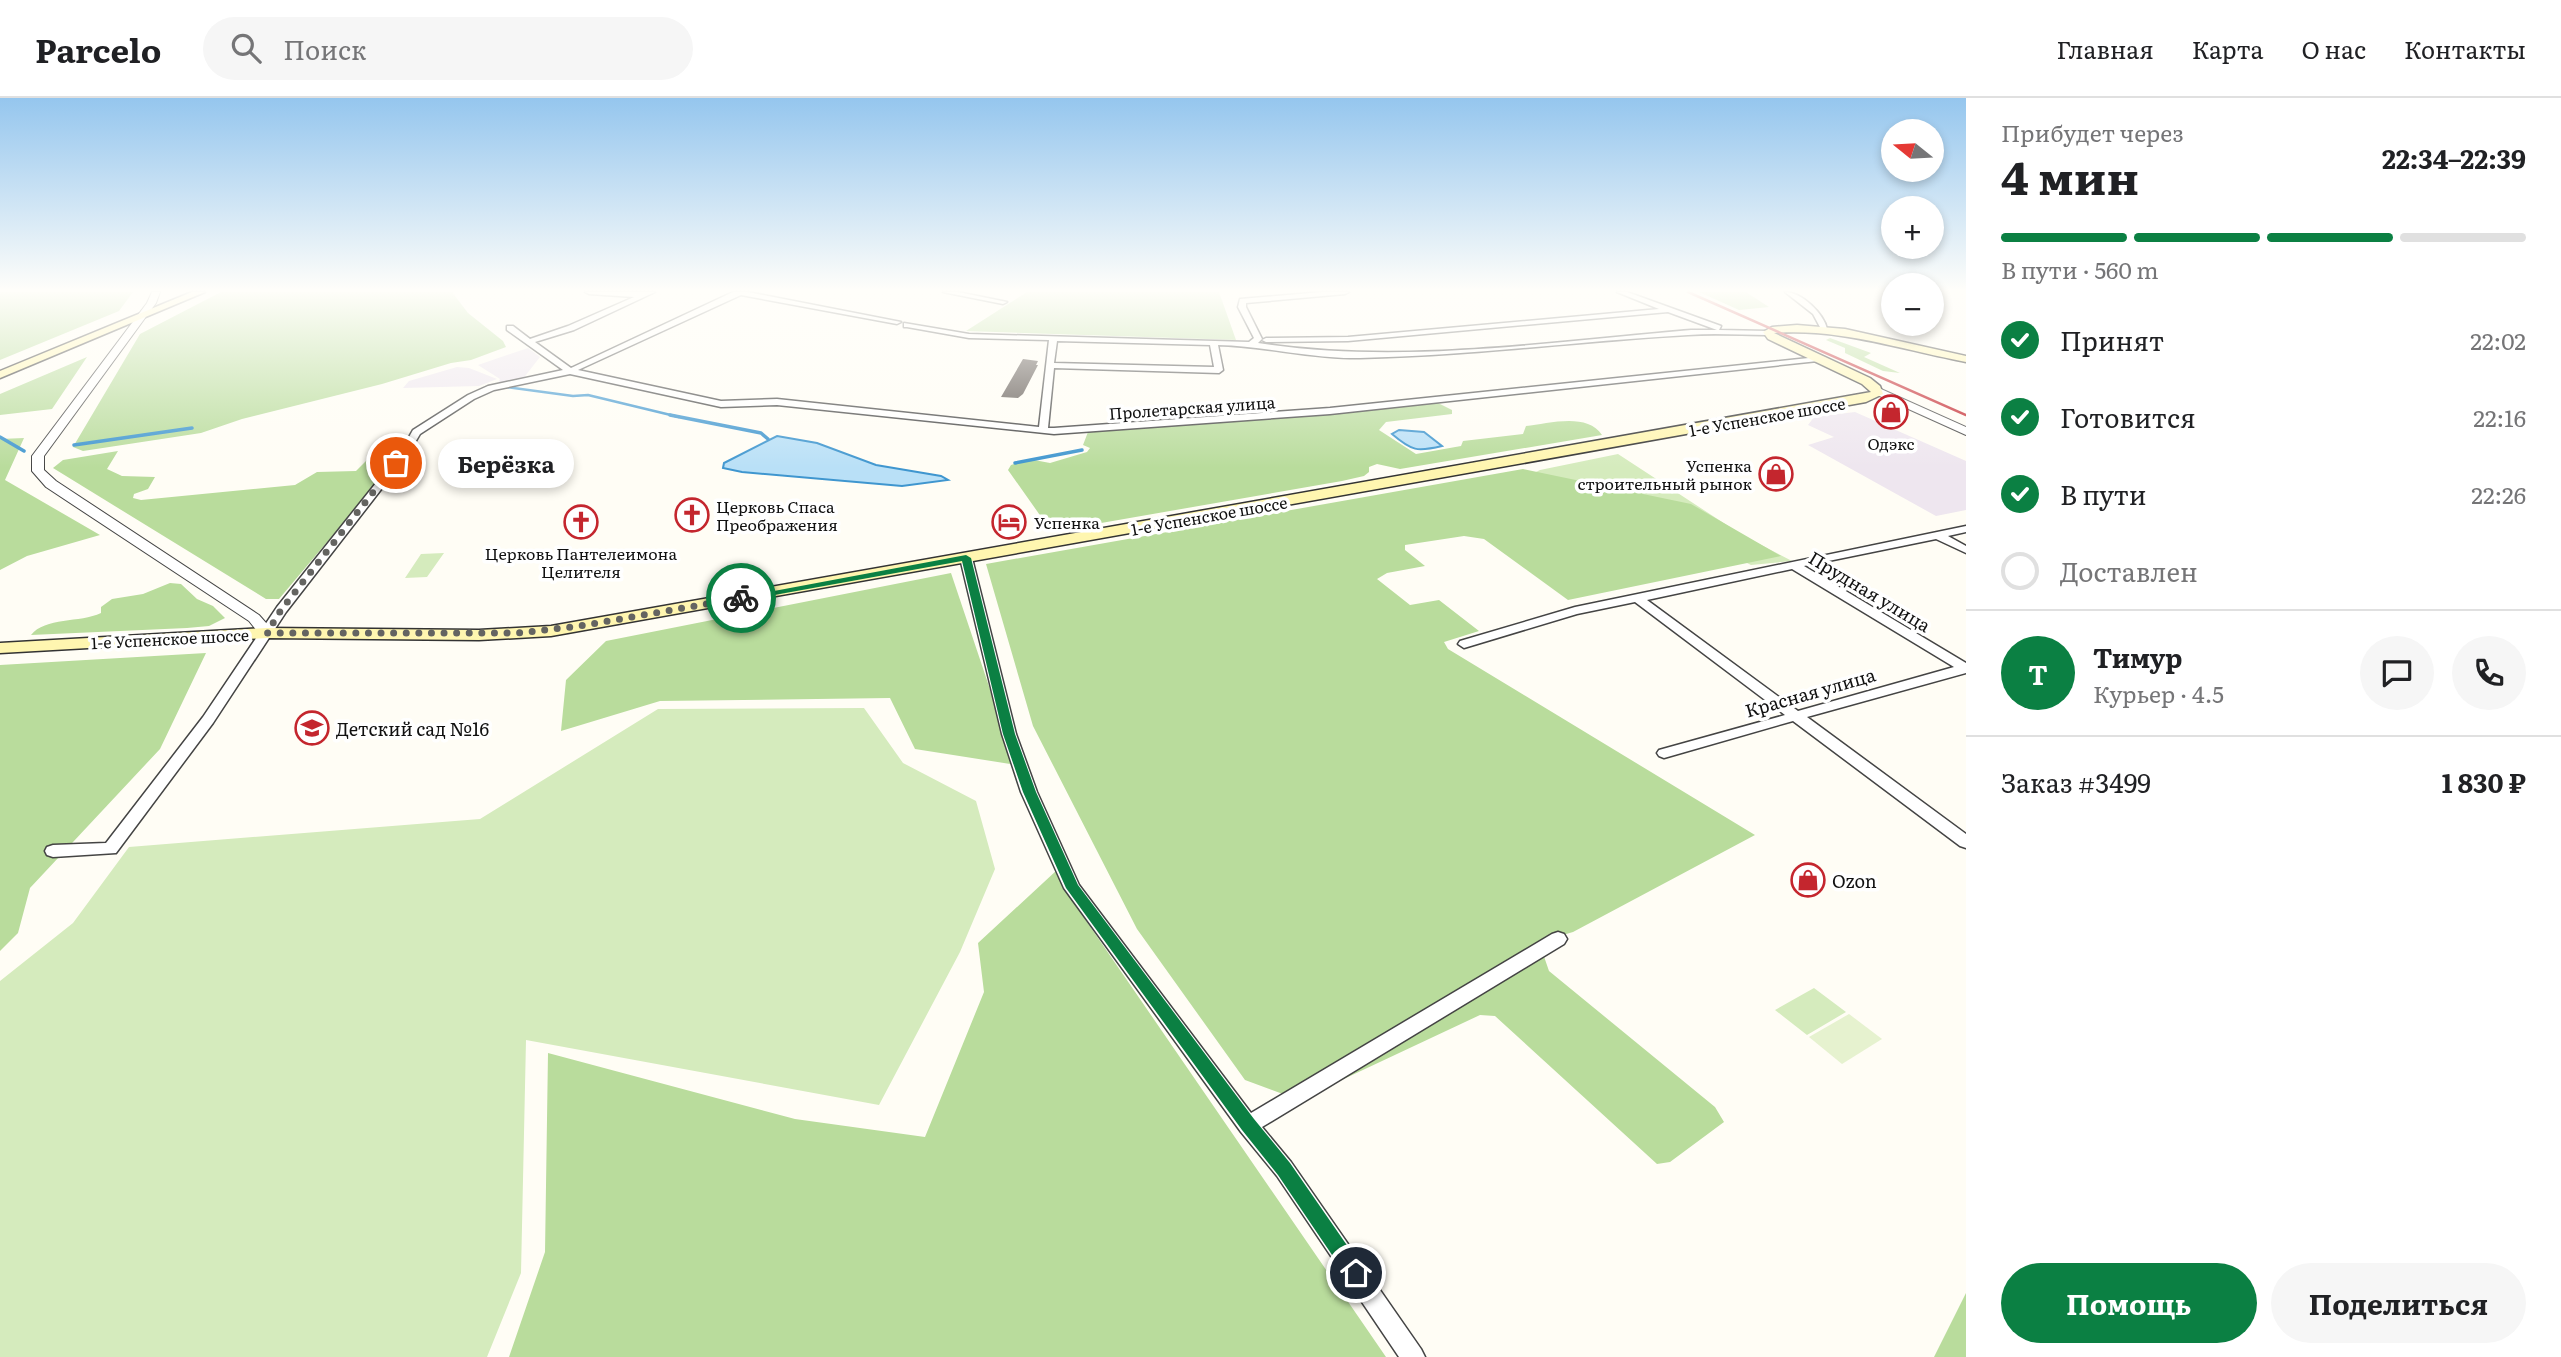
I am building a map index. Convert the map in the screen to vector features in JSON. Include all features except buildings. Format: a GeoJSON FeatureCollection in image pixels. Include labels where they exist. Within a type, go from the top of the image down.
{"type":"FeatureCollection","features":[{"type":"Feature","properties":{"kind":"main road"},"geometry":{"type":"LineString","coordinates":[[0,375],[58,351]]}},
{"type":"Feature","properties":{"kind":"main road","name":"1-е Успенское шоссе"},"geometry":{"type":"LineString","coordinates":[[0,648],[267,633],[479,635],[551,631],[1866,398],[1874,396],[1877,391],[1866,381],[1802,351]]}},
{"type":"Feature","properties":{"kind":"main road"},"geometry":{"type":"LineString","coordinates":[[1929,351],[1966,359]]}},
{"type":"Feature","properties":{"kind":"street"},"geometry":{"type":"LineString","coordinates":[[116,351],[38,456],[38,471],[51,484],[254,618],[267,633]]}},
{"type":"Feature","properties":{"kind":"street"},"geometry":{"type":"LineString","coordinates":[[542,351],[570,370]]}},
{"type":"Feature","properties":{"kind":"street"},"geometry":{"type":"LineString","coordinates":[[53,851],[110,849],[208,720],[281,610],[404,454],[416,432],[449,410],[491,388],[570,370],[612,351]]}},
{"type":"Feature","properties":{"kind":"street"},"geometry":{"type":"LineString","coordinates":[[1043,430],[1052,351]]}},
{"type":"Feature","properties":{"kind":"street"},"geometry":{"type":"LineString","coordinates":[[1050,365],[1219,370],[1215,351]]}},
{"type":"Feature","properties":{"kind":"street"},"geometry":{"type":"LineString","coordinates":[[1295,351],[1385,356],[1470,351]]}},
{"type":"Feature","properties":{"kind":"street","name":"Пролетарская улица"},"geometry":{"type":"LineString","coordinates":[[570,370],[721,404],[777,402],[1043,430],[1330,411],[1818,359]]}},
{"type":"Feature","properties":{"kind":"street"},"geometry":{"type":"LineString","coordinates":[[1877,391],[1966,431]]}},
{"type":"Feature","properties":{"kind":"street"},"geometry":{"type":"LineString","coordinates":[[1464,645],[1575,611],[1966,529]]}},
{"type":"Feature","properties":{"kind":"street"},"geometry":{"type":"LineString","coordinates":[[1937,535],[1966,550]]}},
{"type":"Feature","properties":{"kind":"street"},"geometry":{"type":"LineString","coordinates":[[966,558],[1009,734],[1030,792],[1072,888],[1248,1125],[1284,1169],[1413,1357]]}},
{"type":"Feature","properties":{"kind":"street","name":"Прудная улица"},"geometry":{"type":"LineString","coordinates":[[1793,565],[1966,668]]}},
{"type":"Feature","properties":{"kind":"street"},"geometry":{"type":"LineString","coordinates":[[1637,599],[1966,842]]}},
{"type":"Feature","properties":{"kind":"street","name":"Красная улица"},"geometry":{"type":"LineString","coordinates":[[1664,753],[1966,668]]}},
{"type":"Feature","properties":{"kind":"street"},"geometry":{"type":"LineString","coordinates":[[1248,1125],[1558,939]]}},
{"type":"Feature","properties":{"kind":"shaded area"},"geometry":{"type":"Polygon","coordinates":[[[520,351],[532,351],[540,357],[522,380],[498,383],[500,379],[478,365],[520,351]]]}},
{"type":"Feature","properties":{"kind":"shaded area"},"geometry":{"type":"Polygon","coordinates":[[[457,367],[469,368],[497,379],[479,386],[403,388],[409,381],[457,367]]]}},
{"type":"Feature","properties":{"kind":"shaded area"},"geometry":{"type":"Polygon","coordinates":[[[1855,412],[1966,461],[1966,510],[1936,516],[1808,445],[1834,437],[1808,425],[1814,417],[1855,412]]]}},
{"type":"Feature","properties":{"kind":"green space"},"geometry":{"type":"Polygon","coordinates":[[[0,351],[22,351],[0,360],[0,351]]]}},
{"type":"Feature","properties":{"kind":"green space"},"geometry":{"type":"Polygon","coordinates":[[[130,351],[496,351],[382,384],[242,419],[201,433],[83,451],[73,447],[130,351]]]}},
{"type":"Feature","properties":{"kind":"green space"},"geometry":{"type":"Polygon","coordinates":[[[1845,351],[1865,351],[1871,353],[1864,357],[1900,373],[1883,371],[1845,351]]]}},
{"type":"Feature","properties":{"kind":"green space"},"geometry":{"type":"Polygon","coordinates":[[[87,357],[52,409],[0,415],[0,394],[87,357]]]}},
{"type":"Feature","properties":{"kind":"green space"},"geometry":{"type":"Polygon","coordinates":[[[1436,402],[1452,410],[1452,414],[1386,422],[1379,430],[1416,454],[1461,446],[1463,441],[1523,434],[1526,426],[1556,422],[1587,424],[1602,435],[1400,469],[1377,464],[1369,467],[1369,472],[1364,476],[1342,481],[1061,530],[1049,528],[1008,470],[1011,465],[1029,459],[1050,463],[1087,452],[1090,448],[1083,445],[1088,432],[1335,414],[1436,402]]]}},
{"type":"Feature","properties":{"kind":"green space"},"geometry":{"type":"Polygon","coordinates":[[[24,438],[5,480],[100,535],[27,556],[0,570],[0,439],[24,438]]]}},
{"type":"Feature","properties":{"kind":"green space"},"geometry":{"type":"Polygon","coordinates":[[[118,451],[107,469],[122,476],[155,477],[148,489],[134,494],[133,498],[141,500],[295,485],[317,472],[356,471],[372,455],[383,459],[397,459],[279,599],[266,599],[53,468],[63,460],[118,451]]]}},
{"type":"Feature","properties":{"kind":"green space"},"geometry":{"type":"Polygon","coordinates":[[[1618,454],[1742,535],[1792,561],[1751,565],[1634,506],[1522,479],[1540,470],[1618,454]]]}},
{"type":"Feature","properties":{"kind":"green space"},"geometry":{"type":"Polygon","coordinates":[[[1523,469],[1691,504],[1781,556],[1568,600],[1484,539],[1464,536],[1405,545],[1405,550],[1425,566],[1387,573],[1377,579],[1410,605],[1439,600],[1479,631],[1444,642],[1448,649],[1755,835],[1573,932],[1539,942],[1549,971],[1715,1107],[1724,1122],[1670,1162],[1657,1164],[1495,1016],[1480,1015],[1299,1100],[1245,1080],[1137,929],[1033,726],[986,564],[1523,469]]]}},
{"type":"Feature","properties":{"kind":"green space"},"geometry":{"type":"Polygon","coordinates":[[[444,553],[427,577],[405,578],[421,554],[444,553]]]}},
{"type":"Feature","properties":{"kind":"green space"},"geometry":{"type":"Polygon","coordinates":[[[951,573],[1005,734],[1023,766],[915,749],[890,698],[660,701],[561,731],[566,680],[606,641],[951,573]]]}},
{"type":"Feature","properties":{"kind":"green space"},"geometry":{"type":"Polygon","coordinates":[[[170,583],[181,584],[197,599],[213,606],[225,618],[209,626],[187,628],[31,635],[45,625],[101,613],[101,607],[112,599],[143,594],[170,583]]]}},
{"type":"Feature","properties":{"kind":"green space"},"geometry":{"type":"Polygon","coordinates":[[[206,653],[160,749],[30,888],[18,933],[0,951],[0,665],[206,653]]]}},
{"type":"Feature","properties":{"kind":"green space"},"geometry":{"type":"Polygon","coordinates":[[[864,708],[903,763],[976,801],[995,869],[960,952],[879,1105],[526,1040],[521,1273],[487,1357],[0,1357],[0,981],[73,923],[129,847],[480,819],[658,709],[864,708]]]}},
{"type":"Feature","properties":{"kind":"green space"},"geometry":{"type":"Polygon","coordinates":[[[1057,870],[1087,922],[1386,1357],[509,1357],[545,1252],[548,1053],[795,1119],[925,1137],[984,992],[978,943],[1057,870]]]}},
{"type":"Feature","properties":{"kind":"green space"},"geometry":{"type":"Polygon","coordinates":[[[1814,988],[1846,1012],[1807,1035],[1775,1010],[1814,988]]]}},
{"type":"Feature","properties":{"kind":"green space"},"geometry":{"type":"Polygon","coordinates":[[[1849,1014],[1882,1039],[1842,1064],[1809,1037],[1849,1014]]]}},
{"type":"Feature","properties":{"kind":"green space"},"geometry":{"type":"Polygon","coordinates":[[[1966,1293],[1966,1357],[1934,1357],[1966,1293]]]}},
{"type":"Feature","properties":{"kind":"water"},"geometry":{"type":"Polygon","coordinates":[[[1399,430],[1424,432],[1442,446],[1415,449],[1392,434],[1399,430]]]}},
{"type":"Feature","properties":{"kind":"water"},"geometry":{"type":"Polygon","coordinates":[[[777,436],[817,443],[876,465],[941,476],[948,480],[902,486],[723,468],[724,463],[777,436]]]}},
{"type":"Feature","properties":{"kind":"waterway"},"geometry":{"type":"LineString","coordinates":[[506,387],[573,396],[588,395],[674,416]]}},
{"type":"Feature","properties":{"kind":"waterway"},"geometry":{"type":"LineString","coordinates":[[670,415],[674,416]]}},
{"type":"Feature","properties":{"kind":"waterway"},"geometry":{"type":"LineString","coordinates":[[674,416],[761,433],[768,439]]}},
{"type":"Feature","properties":{"kind":"waterway"},"geometry":{"type":"LineString","coordinates":[[674,416],[679,417]]}},
{"type":"Feature","properties":{"kind":"waterway"},"geometry":{"type":"LineString","coordinates":[[74,445],[192,428]]}},
{"type":"Feature","properties":{"kind":"waterway"},"geometry":{"type":"LineString","coordinates":[[0,437],[24,451]]}},
{"type":"Feature","properties":{"kind":"waterway"},"geometry":{"type":"LineString","coordinates":[[1015,463],[1082,450]]}},
{"type":"Feature","properties":{"kind":"railway"},"geometry":{"type":"LineString","coordinates":[[1821,351],[1966,415]]}},
{"type":"Feature","properties":{"kind":"way so far"},"geometry":{"type":"LineString","coordinates":[[396,463],[281,610],[267,633],[395,632],[479,635],[551,631],[741,598]]}},
{"type":"Feature","properties":{"kind":"place","name":"Одэкс"},"geometry":{"type":"Point","coordinates":[1891,412]}},
{"type":"Feature","properties":{"kind":"place","name":"Берёзка"},"geometry":{"type":"Point","coordinates":[396,463]}},
{"type":"Feature","properties":{"kind":"place","name":"Успенка строительный рынок"},"geometry":{"type":"Point","coordinates":[1776,474]}},
{"type":"Feature","properties":{"kind":"place","name":"Церковь Спаса Преображения"},"geometry":{"type":"Point","coordinates":[692,515]}},
{"type":"Feature","properties":{"kind":"place","name":"Церковь Пантелеимона Целителя"},"geometry":{"type":"Point","coordinates":[581,522]}},
{"type":"Feature","properties":{"kind":"place","name":"Успенка"},"geometry":{"type":"Point","coordinates":[1009,522]}},
{"type":"Feature","properties":{"kind":"place","name":"Детский сад №16"},"geometry":{"type":"Point","coordinates":[312,728]}},
{"type":"Feature","properties":{"kind":"place","name":"Ozon"},"geometry":{"type":"Point","coordinates":[1808,880]}},
{"type":"Feature","properties":{"kind":"route"},"geometry":{"type":"LineString","coordinates":[[741,598],[966,558],[1009,734],[1030,792],[1072,888],[1248,1125],[1284,1169],[1356,1273]]}}]}
